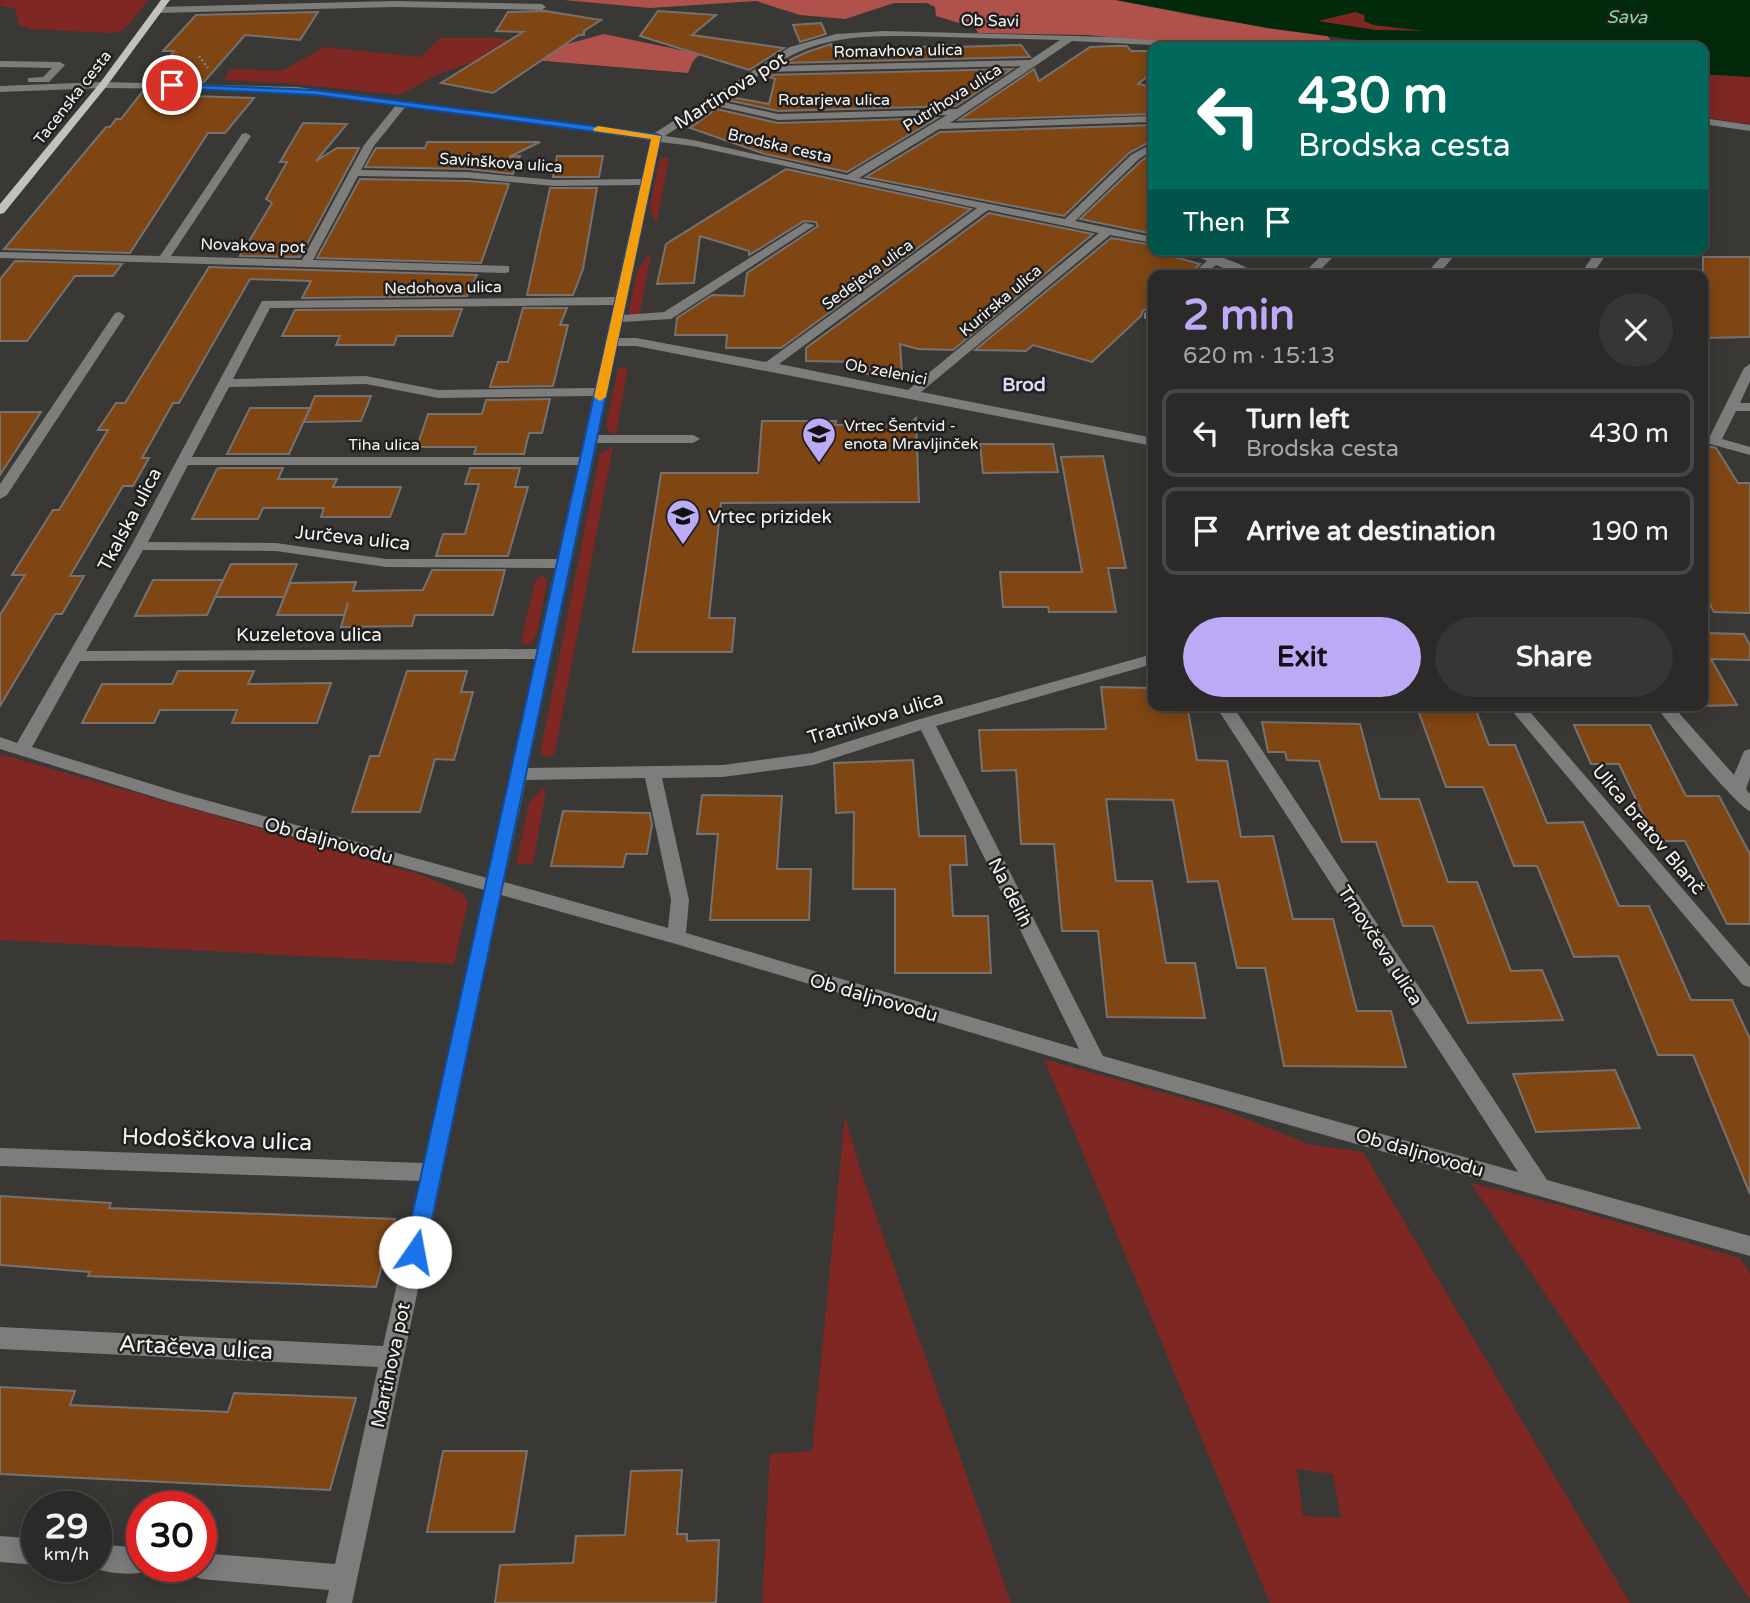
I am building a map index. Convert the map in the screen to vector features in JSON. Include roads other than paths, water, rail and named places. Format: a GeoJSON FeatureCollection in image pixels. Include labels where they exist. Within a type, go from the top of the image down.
{"type":"FeatureCollection","features":[{"type":"Feature","properties":{"kind":"main road","name":"Tacenska cesta"},"geometry":{"type":"LineString","coordinates":[[0,211],[103,85],[166,0]]}},
{"type":"Feature","properties":{"kind":"street"},"geometry":{"type":"LineString","coordinates":[[158,10],[395,4],[542,7]]}},
{"type":"Feature","properties":{"kind":"street","name":"Ob Savi"},"geometry":{"type":"LineString","coordinates":[[793,49],[813,41],[840,37],[1069,38],[1148,44]]}},
{"type":"Feature","properties":{"kind":"street","name":"Putrihova ulica"},"geometry":{"type":"LineString","coordinates":[[849,179],[937,127],[1069,38]]}},
{"type":"Feature","properties":{"kind":"street","name":"Martinova pot"},"geometry":{"type":"LineString","coordinates":[[342,1591],[656,136],[793,49]]}},
{"type":"Feature","properties":{"kind":"street","name":"Romavhova ulica"},"geometry":{"type":"LineString","coordinates":[[763,69],[1034,63]]}},
{"type":"Feature","properties":{"kind":"street"},"geometry":{"type":"LineString","coordinates":[[0,65],[60,65],[46,80],[0,80]]}},
{"type":"Feature","properties":{"kind":"street","name":"Brodska cesta"},"geometry":{"type":"LineString","coordinates":[[0,89],[103,85],[265,88],[656,136],[849,179],[1148,239]]}},
{"type":"Feature","properties":{"kind":"street","name":"Rotarjeva ulica"},"geometry":{"type":"LineString","coordinates":[[710,102],[778,117],[960,112]]}},
{"type":"Feature","properties":{"kind":"street"},"geometry":{"type":"LineString","coordinates":[[306,262],[369,145],[403,103]]}},
{"type":"Feature","properties":{"kind":"street"},"geometry":{"type":"LineString","coordinates":[[937,127],[1148,119]]}},
{"type":"Feature","properties":{"kind":"street"},"geometry":{"type":"LineString","coordinates":[[1708,122],[1750,128]]}},
{"type":"Feature","properties":{"kind":"street"},"geometry":{"type":"LineString","coordinates":[[164,258],[246,136]]}},
{"type":"Feature","properties":{"kind":"street"},"geometry":{"type":"LineString","coordinates":[[1067,223],[1135,157],[1148,149]]}},
{"type":"Feature","properties":{"kind":"street","name":"Savinškova ulica"},"geometry":{"type":"LineString","coordinates":[[353,173],[468,175],[554,183],[646,181]]}},
{"type":"Feature","properties":{"kind":"street","name":"Sedejeva ulica"},"geometry":{"type":"LineString","coordinates":[[768,366],[985,207]]}},
{"type":"Feature","properties":{"kind":"street"},"geometry":{"type":"LineString","coordinates":[[617,319],[667,316],[809,225]]}},
{"type":"Feature","properties":{"kind":"street","name":"Kurirska ulica"},"geometry":{"type":"LineString","coordinates":[[911,394],[1108,231]]}},
{"type":"Feature","properties":{"kind":"street","name":"Novakova pot"},"geometry":{"type":"LineString","coordinates":[[0,255],[505,269]]}},
{"type":"Feature","properties":{"kind":"street"},"geometry":{"type":"LineString","coordinates":[[1207,256],[1241,270]]}},
{"type":"Feature","properties":{"kind":"street"},"geometry":{"type":"LineString","coordinates":[[1313,270],[1328,256]]}},
{"type":"Feature","properties":{"kind":"street"},"geometry":{"type":"LineString","coordinates":[[1435,270],[1448,256]]}},
{"type":"Feature","properties":{"kind":"street"},"geometry":{"type":"LineString","coordinates":[[1203,270],[1216,259]]}},
{"type":"Feature","properties":{"kind":"street","name":"Nedohova ulica"},"geometry":{"type":"LineString","coordinates":[[266,304],[621,301]]}},
{"type":"Feature","properties":{"kind":"street","name":"Tkalska ulica"},"geometry":{"type":"LineString","coordinates":[[22,749],[138,546],[266,304]]}},
{"type":"Feature","properties":{"kind":"street"},"geometry":{"type":"LineString","coordinates":[[0,495],[120,316]]}},
{"type":"Feature","properties":{"kind":"street","name":"Ob zelenici"},"geometry":{"type":"LineString","coordinates":[[612,342],[636,342],[768,366],[1148,441]]}},
{"type":"Feature","properties":{"kind":"street"},"geometry":{"type":"LineString","coordinates":[[1750,368],[1709,440],[1750,451]]}},
{"type":"Feature","properties":{"kind":"street"},"geometry":{"type":"LineString","coordinates":[[223,383],[366,380],[438,394],[601,392]]}},
{"type":"Feature","properties":{"kind":"street"},"geometry":{"type":"LineString","coordinates":[[1730,407],[1750,407]]}},
{"type":"Feature","properties":{"kind":"street"},"geometry":{"type":"LineString","coordinates":[[591,439],[693,439]]}},
{"type":"Feature","properties":{"kind":"street","name":"Tiha ulica"},"geometry":{"type":"LineString","coordinates":[[182,461],[586,461]]}},
{"type":"Feature","properties":{"kind":"street","name":"Jurčeva ulica"},"geometry":{"type":"LineString","coordinates":[[138,546],[276,547],[386,563],[564,564]]}},
{"type":"Feature","properties":{"kind":"street","name":"Kuzeletova ulica"},"geometry":{"type":"LineString","coordinates":[[75,656],[544,654]]}},
{"type":"Feature","properties":{"kind":"street","name":"Tratnikova ulica"},"geometry":{"type":"LineString","coordinates":[[519,774],[723,771],[813,759],[926,723],[1148,660]]}},
{"type":"Feature","properties":{"kind":"street","name":"Trnovčeva ulica"},"geometry":{"type":"LineString","coordinates":[[1227,711],[1539,1185]]}},
{"type":"Feature","properties":{"kind":"street","name":"Ulica bratov Blanč"},"geometry":{"type":"LineString","coordinates":[[1520,711],[1750,980]]}},
{"type":"Feature","properties":{"kind":"street"},"geometry":{"type":"LineString","coordinates":[[1668,711],[1750,805]]}},
{"type":"Feature","properties":{"kind":"street","name":"Na delih"},"geometry":{"type":"LineString","coordinates":[[926,723],[1096,1062]]}},
{"type":"Feature","properties":{"kind":"street","name":"Ob daljnovodu"},"geometry":{"type":"LineString","coordinates":[[0,743],[173,797],[676,937],[1096,1062],[1750,1246]]}},
{"type":"Feature","properties":{"kind":"street"},"geometry":{"type":"LineString","coordinates":[[1736,791],[1750,755]]}},
{"type":"Feature","properties":{"kind":"street"},"geometry":{"type":"LineString","coordinates":[[652,770],[680,900],[676,937]]}},
{"type":"Feature","properties":{"kind":"street","name":"Hodoščkova ulica"},"geometry":{"type":"LineString","coordinates":[[0,1157],[432,1172]]}},
{"type":"Feature","properties":{"kind":"street","name":"Artačeva ulica"},"geometry":{"type":"LineString","coordinates":[[0,1338],[392,1357]]}},
{"type":"Feature","properties":{"kind":"street"},"geometry":{"type":"LineString","coordinates":[[0,1549],[21,1551]]}},
{"type":"Feature","properties":{"kind":"street"},"geometry":{"type":"LineString","coordinates":[[217,1569],[342,1591]]}},
{"type":"Feature","properties":{"kind":"water","name":"Sava"},"geometry":{"type":"Polygon","coordinates":[[[1116,0],[1750,0],[1750,77],[1708,74],[1708,42],[1373,42],[1267,28],[1116,0]],[[1355,12],[1318,21],[1375,30],[1426,31],[1374,25],[1364,21],[1365,15],[1355,12]]]}},
{"type":"Feature","properties":{"kind":"place","name":"Vrtec Šentvid - enota Mravljinček"},"geometry":{"type":"Point","coordinates":[819,464]}},
{"type":"Feature","properties":{"kind":"place","name":"Vrtec prizidek"},"geometry":{"type":"Point","coordinates":[683,546]}},
{"type":"Feature","properties":{"kind":"district","name":"Brod"},"geometry":{"type":"Point","coordinates":[1024,384]}}]}
